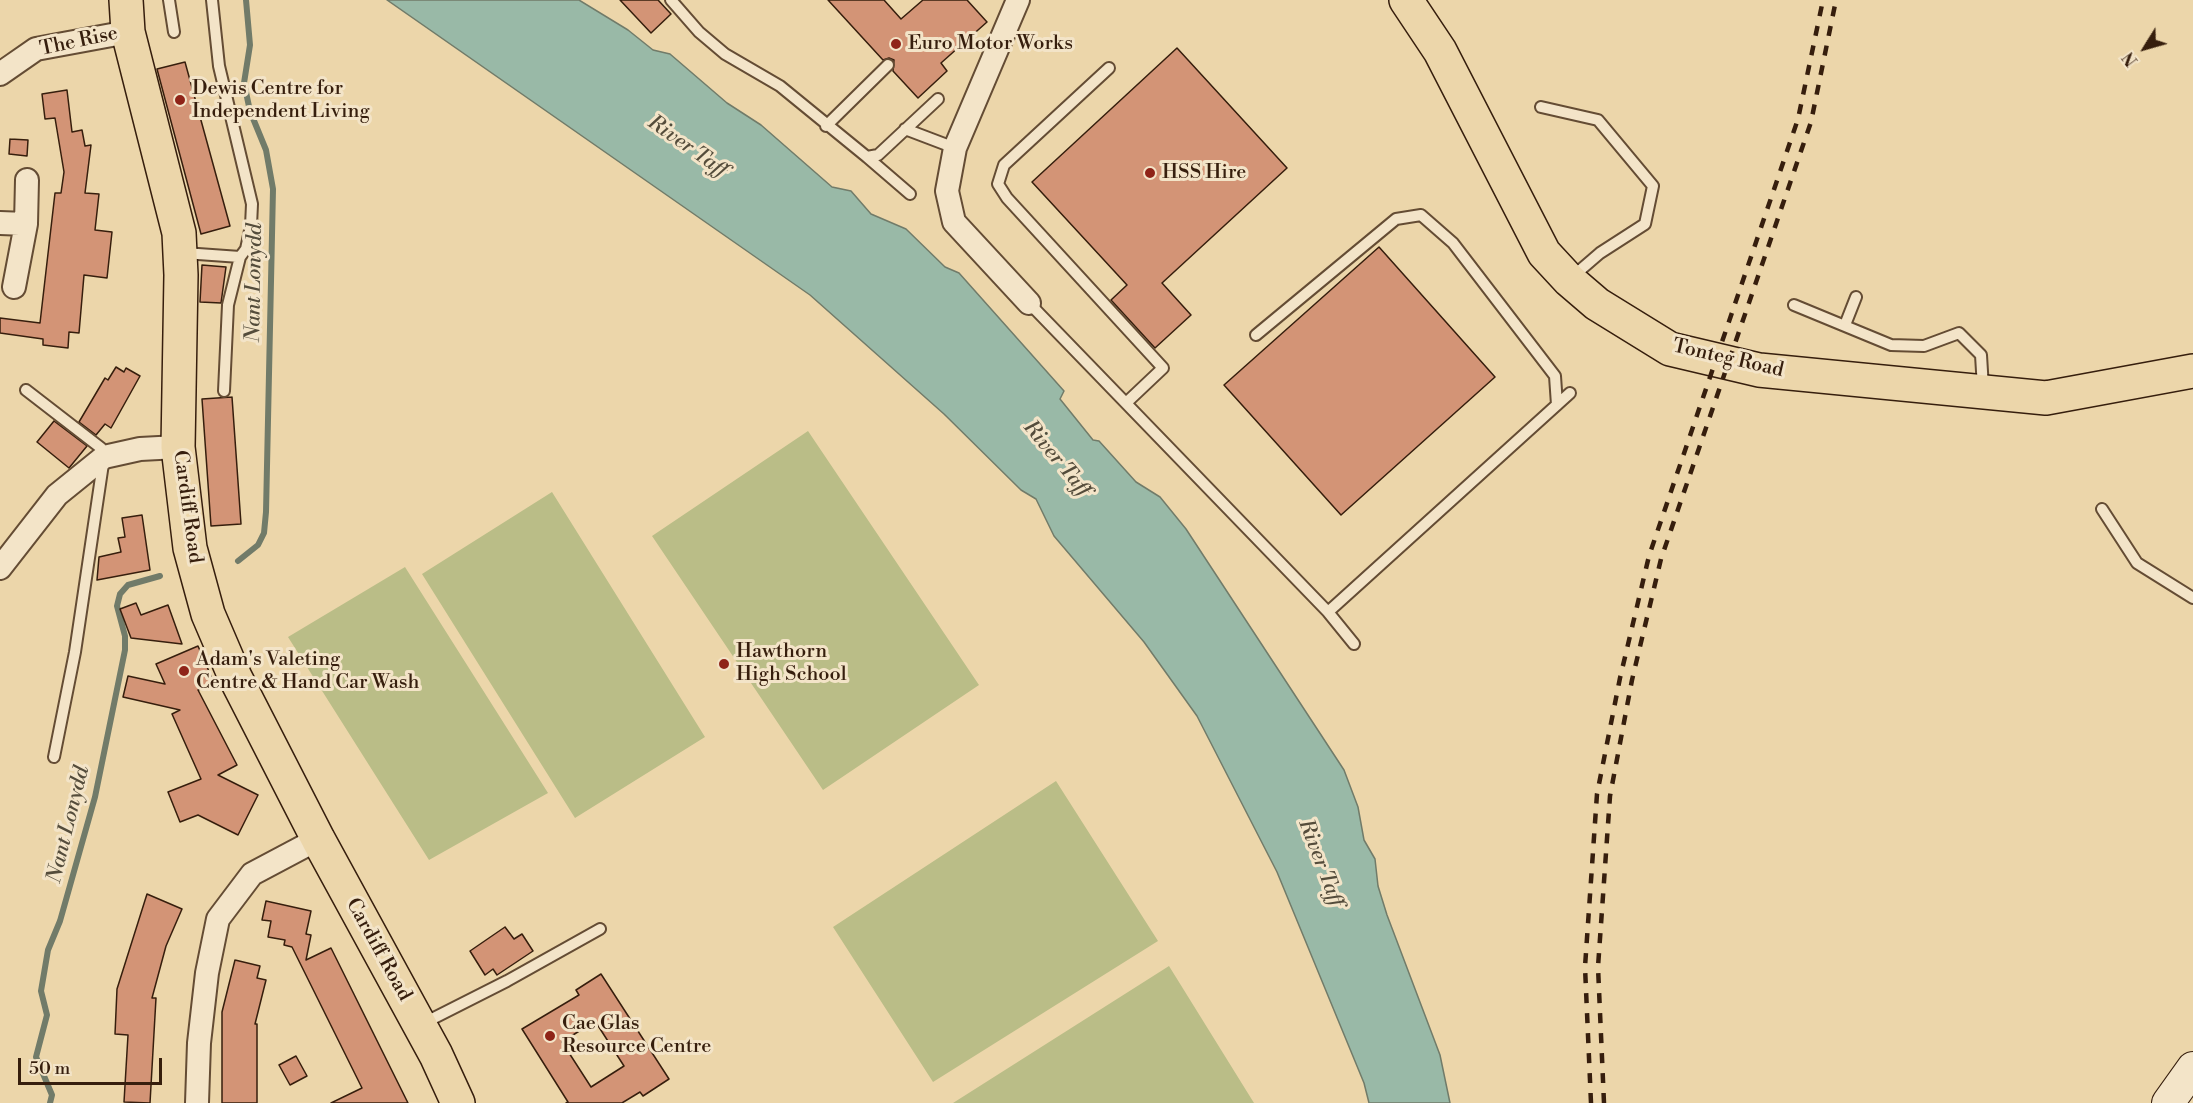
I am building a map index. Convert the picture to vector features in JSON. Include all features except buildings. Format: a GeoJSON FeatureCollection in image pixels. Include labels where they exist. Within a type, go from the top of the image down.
{"type":"FeatureCollection","features":[{"type":"Feature","properties":{"kind":"main road","name":"Tonteg Road"},"geometry":{"type":"LineString","coordinates":[[1406,0],[1440,51],[1544,253],[1569,280],[1597,304],[1670,349],[1759,370],[1983,394],[2046,398],[2193,371]]}},
{"type":"Feature","properties":{"kind":"main road","name":"Cardiff Road"},"geometry":{"type":"LineString","coordinates":[[127,16],[179,232],[178,447],[190,548],[208,614],[235,677],[458,1103]]}},
{"type":"Feature","properties":{"kind":"main road"},"geometry":{"type":"LineString","coordinates":[[2168,1103],[2193,1068]]}},
{"type":"Feature","properties":{"kind":"street"},"geometry":{"type":"LineString","coordinates":[[1018,0],[955,148],[947,191],[954,222],[1029,303]]}},
{"type":"Feature","properties":{"kind":"street","name":"The Rise"},"geometry":{"type":"LineString","coordinates":[[0,74],[36,49],[127,16]]}},
{"type":"Feature","properties":{"kind":"street"},"geometry":{"type":"LineString","coordinates":[[14,286],[26,224],[27,180]]}},
{"type":"Feature","properties":{"kind":"street"},"geometry":{"type":"LineString","coordinates":[[0,223],[26,224]]}},
{"type":"Feature","properties":{"kind":"street"},"geometry":{"type":"LineString","coordinates":[[0,568],[57,495],[104,457],[141,449],[178,447]]}},
{"type":"Feature","properties":{"kind":"street"},"geometry":{"type":"LineString","coordinates":[[197,1103],[205,984],[218,919],[252,874],[318,839]]}},
{"type":"Feature","properties":{"kind":"lane"},"geometry":{"type":"LineString","coordinates":[[169,0],[174,32]]}},
{"type":"Feature","properties":{"kind":"lane"},"geometry":{"type":"LineString","coordinates":[[212,0],[219,66],[252,204],[249,240],[240,257],[228,305],[224,390]]}},
{"type":"Feature","properties":{"kind":"lane"},"geometry":{"type":"LineString","coordinates":[[671,0],[699,32],[725,54],[780,86],[910,194]]}},
{"type":"Feature","properties":{"kind":"lane"},"geometry":{"type":"LineString","coordinates":[[826,126],[888,65]]}},
{"type":"Feature","properties":{"kind":"lane"},"geometry":{"type":"LineString","coordinates":[[1109,68],[1004,165],[999,184],[1006,198],[1163,368],[1126,403]]}},
{"type":"Feature","properties":{"kind":"lane"},"geometry":{"type":"LineString","coordinates":[[867,157],[878,155],[938,99]]}},
{"type":"Feature","properties":{"kind":"lane"},"geometry":{"type":"LineString","coordinates":[[1541,107],[1598,120],[1653,186],[1644,224],[1599,253],[1569,280]]}},
{"type":"Feature","properties":{"kind":"lane"},"geometry":{"type":"LineString","coordinates":[[905,129],[955,148]]}},
{"type":"Feature","properties":{"kind":"lane"},"geometry":{"type":"LineString","coordinates":[[1256,335],[1396,219],[1421,215],[1453,243],[1555,376],[1557,405]]}},
{"type":"Feature","properties":{"kind":"lane"},"geometry":{"type":"LineString","coordinates":[[180,253],[240,257]]}},
{"type":"Feature","properties":{"kind":"lane"},"geometry":{"type":"LineString","coordinates":[[1845,325],[1856,297]]}},
{"type":"Feature","properties":{"kind":"lane"},"geometry":{"type":"LineString","coordinates":[[1029,303],[1328,612],[1354,644]]}},
{"type":"Feature","properties":{"kind":"lane"},"geometry":{"type":"LineString","coordinates":[[1794,305],[1892,345],[1924,346],[1959,333],[1981,355],[1983,394]]}},
{"type":"Feature","properties":{"kind":"lane"},"geometry":{"type":"LineString","coordinates":[[26,390],[101,448],[104,457],[77,641],[54,757]]}},
{"type":"Feature","properties":{"kind":"lane"},"geometry":{"type":"LineString","coordinates":[[1328,612],[1570,393]]}},
{"type":"Feature","properties":{"kind":"lane"},"geometry":{"type":"LineString","coordinates":[[2102,509],[2137,563],[2193,598]]}},
{"type":"Feature","properties":{"kind":"lane"},"geometry":{"type":"LineString","coordinates":[[419,1025],[507,981],[600,929]]}},
{"type":"Feature","properties":{"kind":"green space"},"geometry":{"type":"Polygon","coordinates":[[[808,431],[979,685],[823,790],[652,536],[808,431]]]}},
{"type":"Feature","properties":{"kind":"green space"},"geometry":{"type":"Polygon","coordinates":[[[552,492],[705,737],[575,818],[422,574],[552,492]]]}},
{"type":"Feature","properties":{"kind":"green space"},"geometry":{"type":"Polygon","coordinates":[[[405,567],[548,793],[429,860],[288,637],[405,567]]]}},
{"type":"Feature","properties":{"kind":"green space"},"geometry":{"type":"Polygon","coordinates":[[[1056,781],[1158,941],[933,1082],[833,927],[1056,781]]]}},
{"type":"Feature","properties":{"kind":"green space"},"geometry":{"type":"Polygon","coordinates":[[[1169,966],[1254,1103],[953,1103],[1169,966]]]}},
{"type":"Feature","properties":{"kind":"water","name":"River Taff"},"geometry":{"type":"Polygon","coordinates":[[[387,0],[579,0],[628,30],[653,50],[670,54],[727,103],[761,125],[832,187],[851,191],[871,214],[906,229],[945,267],[959,273],[1064,391],[1060,399],[1093,440],[1099,441],[1136,482],[1160,497],[1186,529],[1344,770],[1358,807],[1364,840],[1375,859],[1378,886],[1387,915],[1440,1055],[1450,1103],[1369,1103],[1364,1083],[1277,872],[1197,716],[1144,642],[1054,536],[1036,499],[1021,490],[944,414],[810,295],[387,0]]]}},
{"type":"Feature","properties":{"kind":"waterway","name":"Nant Lonydd"},"geometry":{"type":"LineString","coordinates":[[238,561],[258,545],[264,533],[266,512],[273,189],[266,150],[250,111],[244,83],[250,45],[246,0]]}},
{"type":"Feature","properties":{"kind":"waterway","name":"Nant Lonydd"},"geometry":{"type":"LineString","coordinates":[[50,1103],[52,1095],[36,1057],[47,1015],[41,991],[48,950],[60,921],[95,797],[125,650],[125,636],[117,606],[120,594],[128,585],[160,576]]}},
{"type":"Feature","properties":{"kind":"railway"},"geometry":{"type":"LineString","coordinates":[[1591,1103],[1585,967],[1597,794],[1620,678],[1649,556],[1798,119],[1823,0]]}},
{"type":"Feature","properties":{"kind":"railway"},"geometry":{"type":"LineString","coordinates":[[1604,1103],[1598,967],[1610,796],[1632,680],[1661,559],[1811,122],[1836,0]]}},
{"type":"Feature","properties":{"kind":"place","name":"Euro Motor Works"},"geometry":{"type":"Point","coordinates":[896,44]}},
{"type":"Feature","properties":{"kind":"place","name":"Dewis Centre for Independent Living"},"geometry":{"type":"Point","coordinates":[180,100]}},
{"type":"Feature","properties":{"kind":"place","name":"HSS Hire"},"geometry":{"type":"Point","coordinates":[1150,173]}},
{"type":"Feature","properties":{"kind":"place","name":"Hawthorn High School"},"geometry":{"type":"Point","coordinates":[724,664]}},
{"type":"Feature","properties":{"kind":"place","name":"Adam's Valeting Centre & Hand Car Wash"},"geometry":{"type":"Point","coordinates":[184,671]}},
{"type":"Feature","properties":{"kind":"place","name":"Cae Glas Resource Centre"},"geometry":{"type":"Point","coordinates":[550,1036]}}]}
